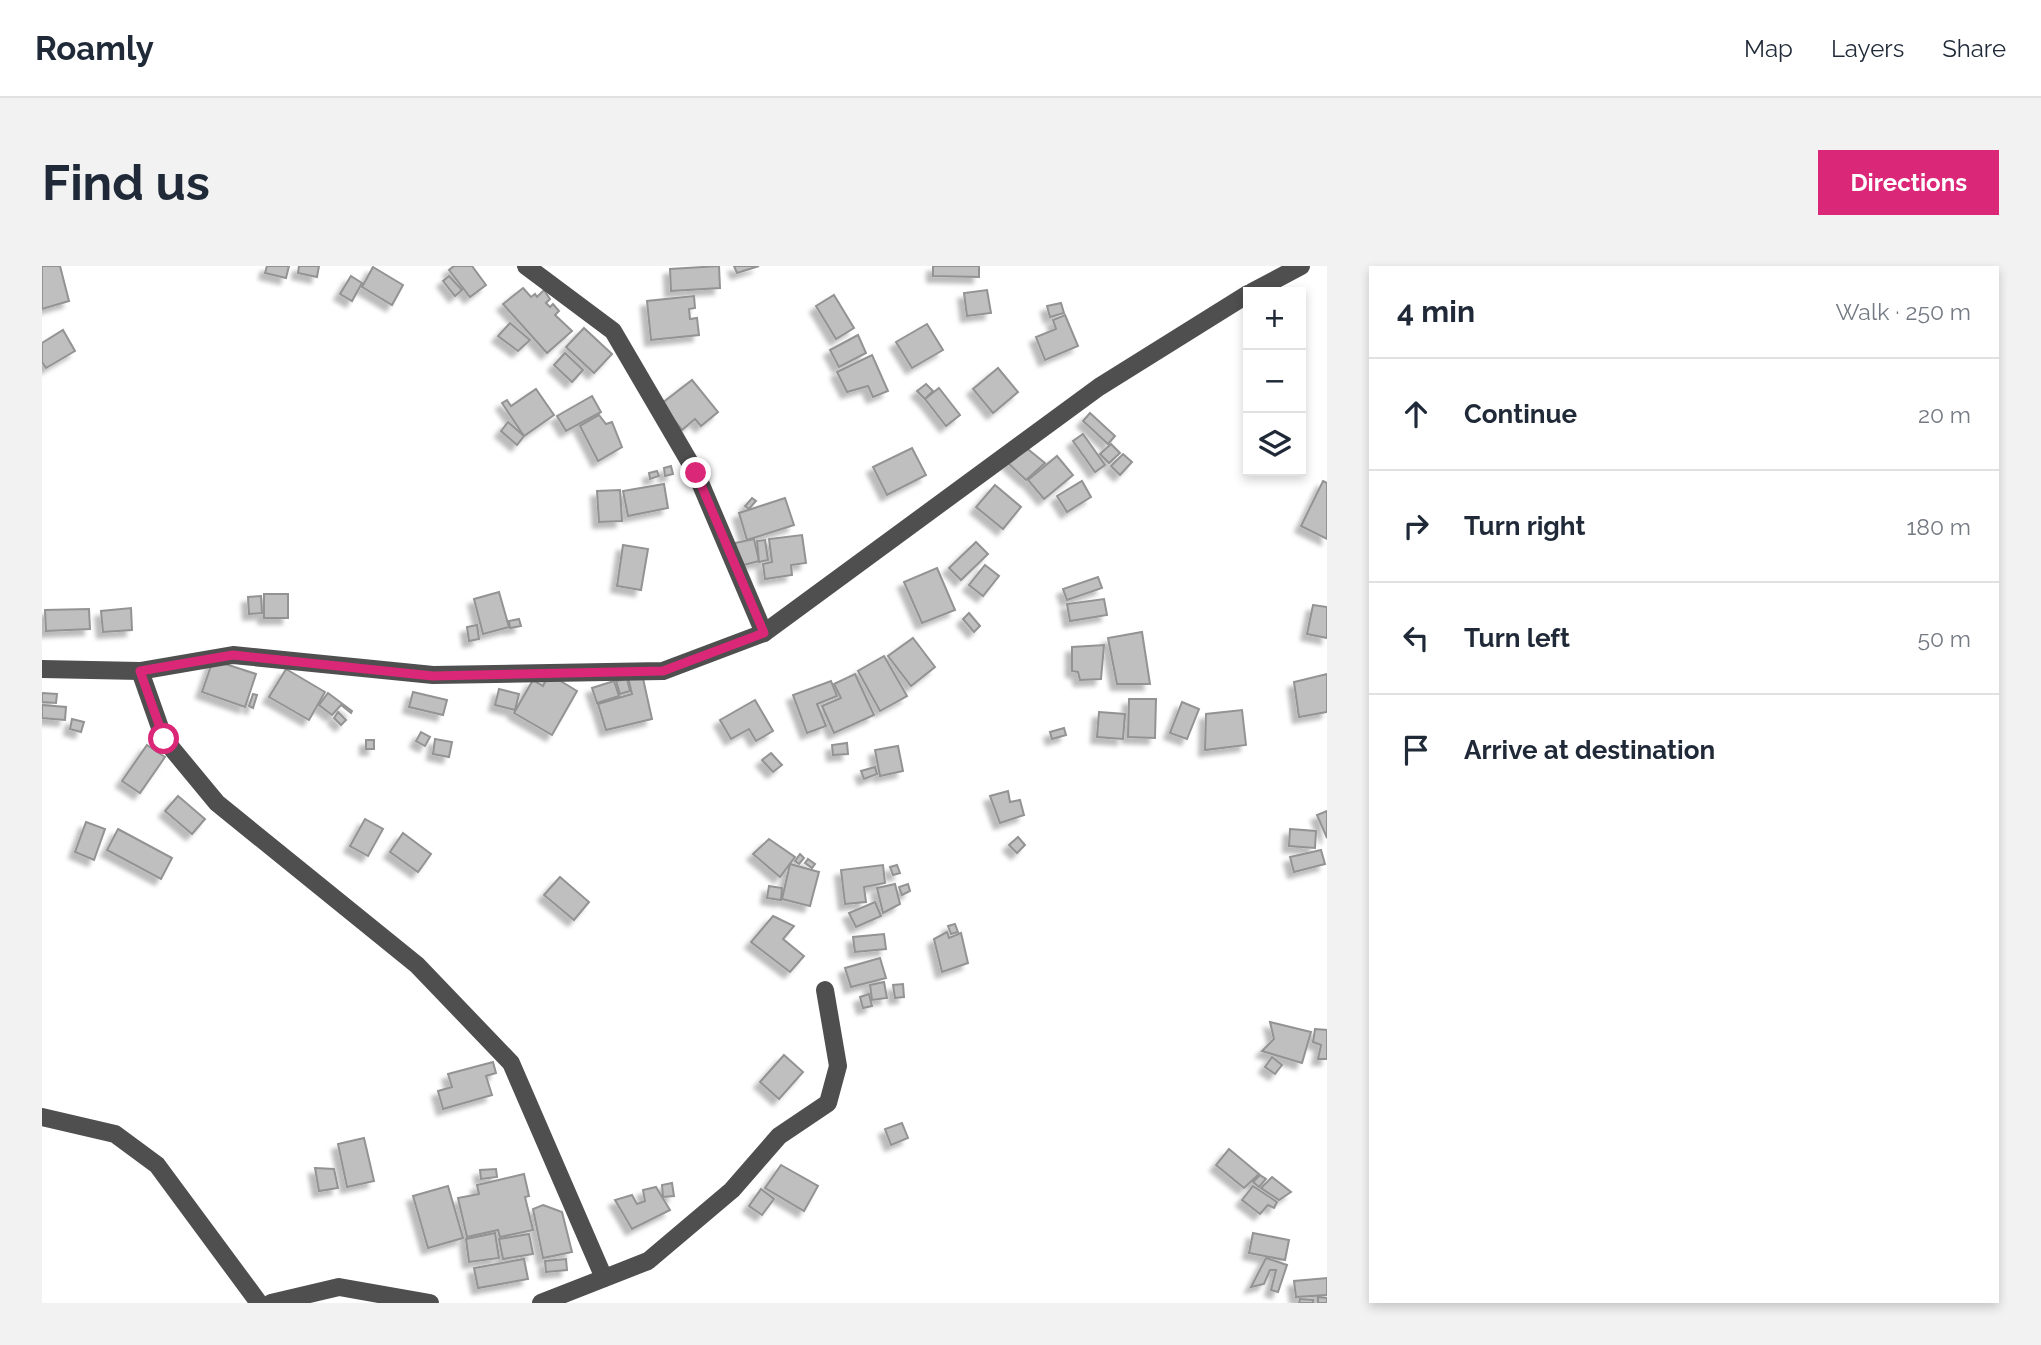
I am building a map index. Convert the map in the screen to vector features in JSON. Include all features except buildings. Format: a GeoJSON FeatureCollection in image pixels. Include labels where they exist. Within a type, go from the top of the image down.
{"type":"FeatureCollection","features":[{"type":"Feature","properties":{"kind":"street"},"geometry":{"type":"LineString","coordinates":[[526,266],[613,331],[696,473],[764,633]]}},
{"type":"Feature","properties":{"kind":"street"},"geometry":{"type":"LineString","coordinates":[[1261,287],[1301,266]]}},
{"type":"Feature","properties":{"kind":"street"},"geometry":{"type":"LineString","coordinates":[[42,669],[140,671],[233,655],[433,676],[663,671],[764,633],[1099,387],[1243,297]]}},
{"type":"Feature","properties":{"kind":"street"},"geometry":{"type":"LineString","coordinates":[[140,671],[164,739],[217,803],[417,965],[511,1063],[604,1278]]}},
{"type":"Feature","properties":{"kind":"street"},"geometry":{"type":"LineString","coordinates":[[541,1303],[648,1261],[732,1189],[779,1136],[828,1103],[838,1066],[825,990]]}},
{"type":"Feature","properties":{"kind":"street"},"geometry":{"type":"LineString","coordinates":[[42,1117],[115,1134],[157,1165],[260,1303]]}},
{"type":"Feature","properties":{"kind":"street"},"geometry":{"type":"LineString","coordinates":[[271,1303],[339,1287],[430,1303]]}},
{"type":"Feature","properties":{"kind":"route"},"geometry":{"type":"LineString","coordinates":[[164,739],[140,671],[233,655],[433,676],[663,671],[764,633],[696,473]]}}]}
